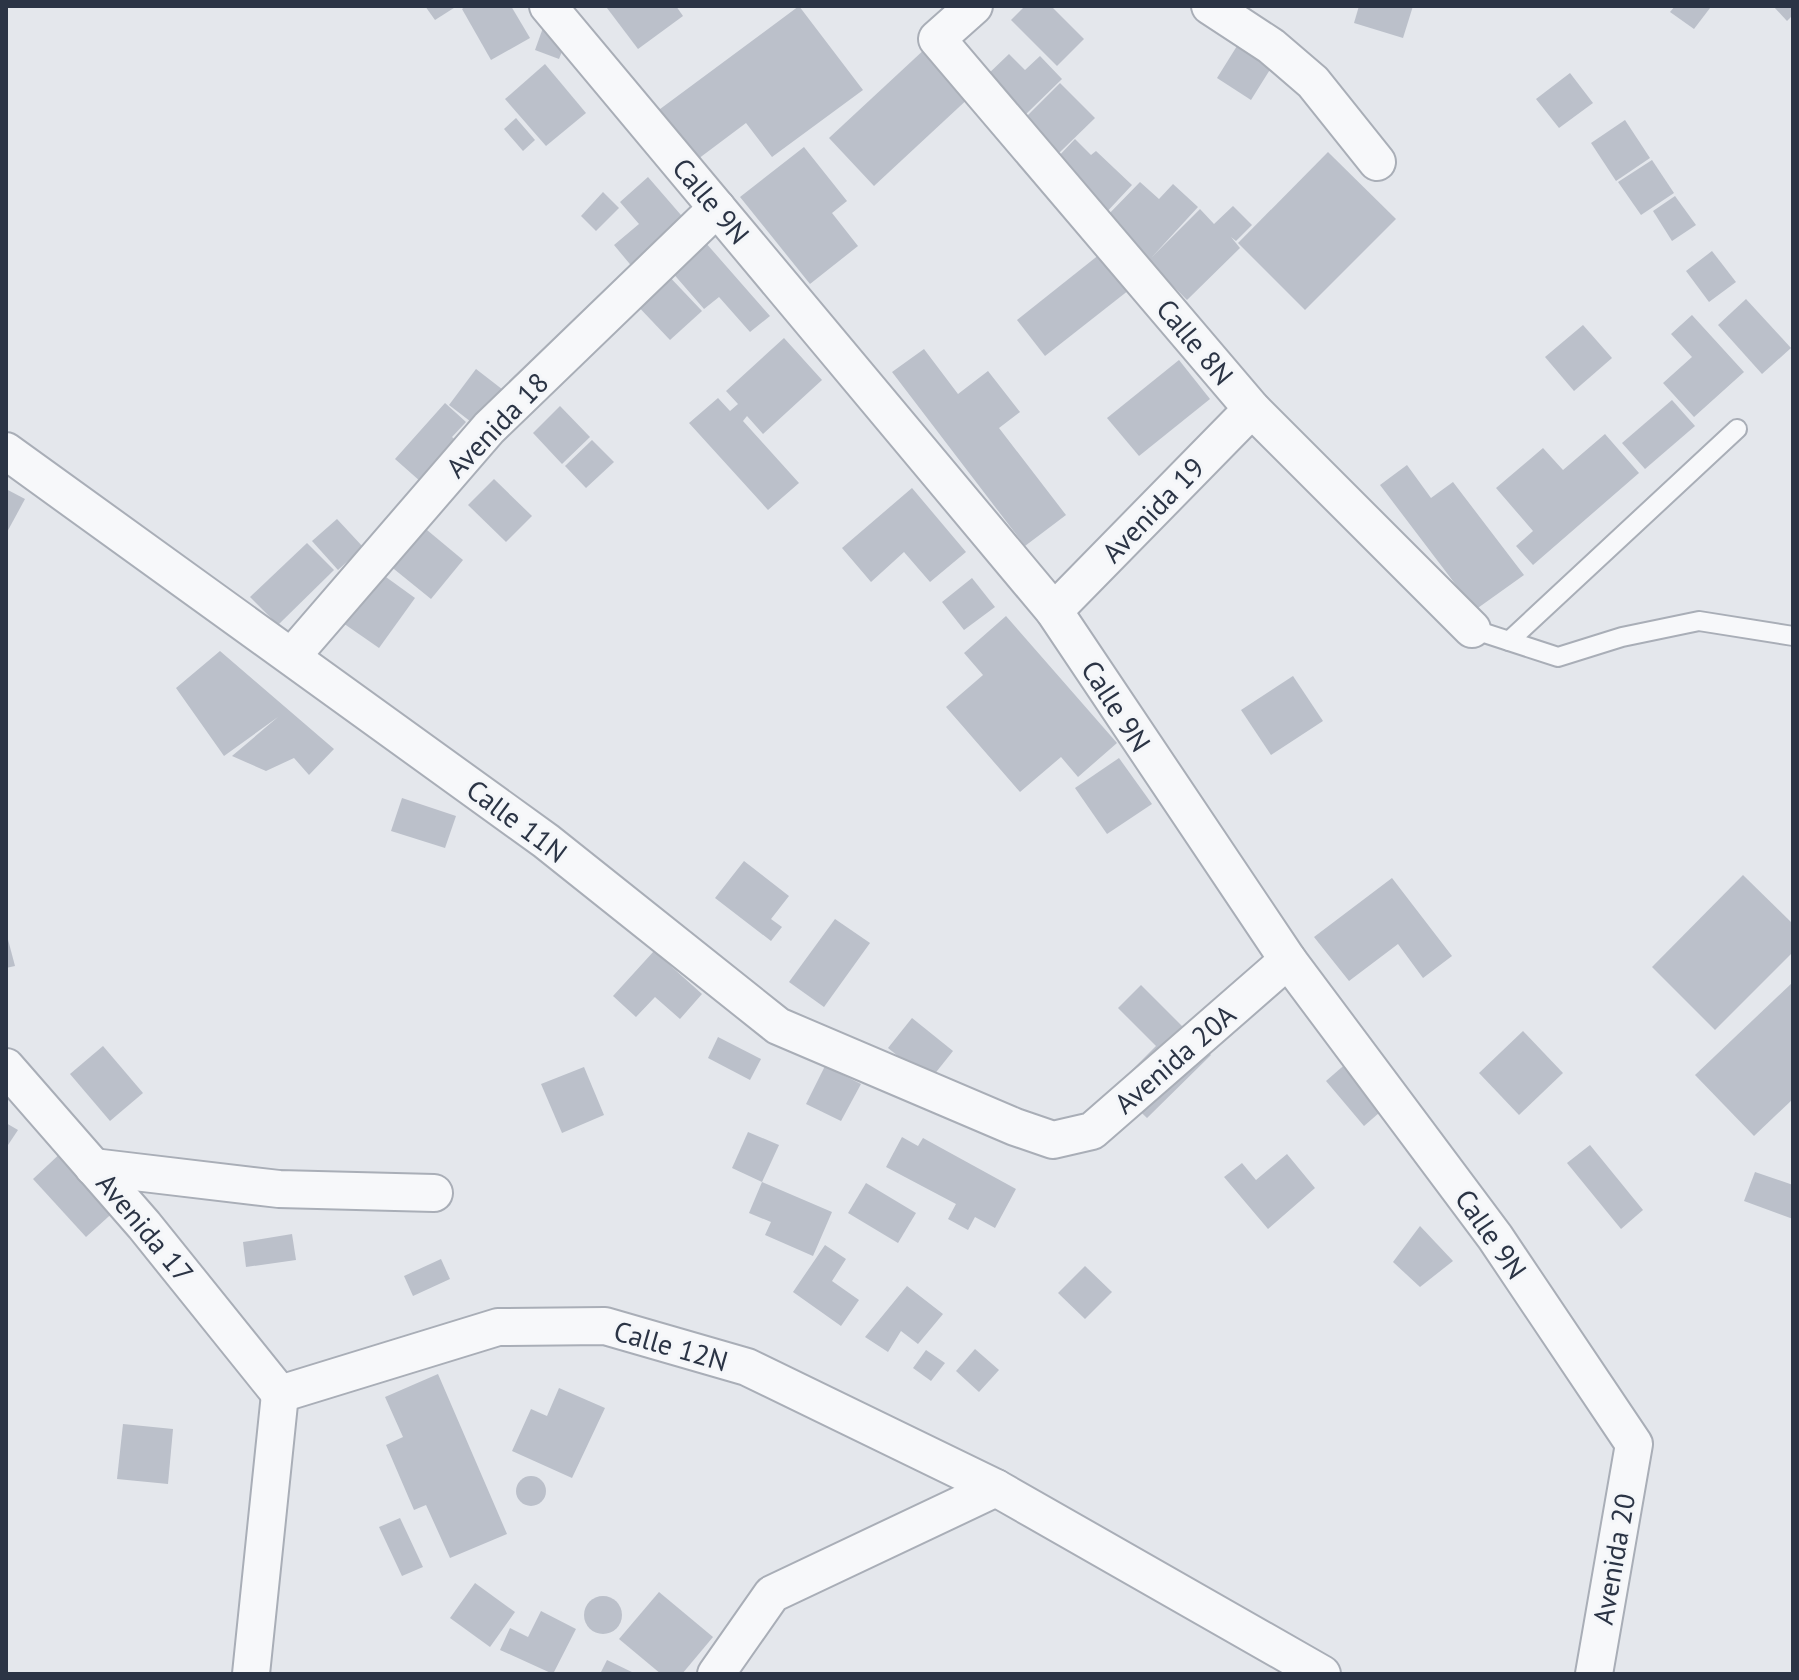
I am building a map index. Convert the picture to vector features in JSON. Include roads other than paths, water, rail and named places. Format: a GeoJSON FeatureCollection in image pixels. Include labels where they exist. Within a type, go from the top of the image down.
{"type":"FeatureCollection","features":[{"type":"Feature","properties":{"kind":"street","name":"Calle 9N"},"geometry":{"type":"LineString","coordinates":[[548,6],[1054,611],[1288,960],[1495,1237],[1634,1444]]}},
{"type":"Feature","properties":{"kind":"street","name":"Calle 8N"},"geometry":{"type":"LineString","coordinates":[[974,6],[937,39],[1252,409],[1472,629]]}},
{"type":"Feature","properties":{"kind":"street"},"geometry":{"type":"LineString","coordinates":[[1210,6],[1271,46],[1313,82],[1377,162]]}},
{"type":"Feature","properties":{"kind":"street","name":"Avenida 18"},"geometry":{"type":"LineString","coordinates":[[292,656],[489,428],[717,208]]}},
{"type":"Feature","properties":{"kind":"street","name":"Avenida 19"},"geometry":{"type":"LineString","coordinates":[[1054,611],[1252,409]]}},
{"type":"Feature","properties":{"kind":"street","name":"Calle 11N"},"geometry":{"type":"LineString","coordinates":[[6,451],[546,841],[778,1026],[1053,1140]]}},
{"type":"Feature","properties":{"kind":"street","name":"Avenida 20A"},"geometry":{"type":"LineString","coordinates":[[1053,1140],[1092,1131],[1288,960]]}},
{"type":"Feature","properties":{"kind":"street","name":"Avenida 17"},"geometry":{"type":"LineString","coordinates":[[6,1067],[93,1167],[280,1394]]}},
{"type":"Feature","properties":{"kind":"street"},"geometry":{"type":"LineString","coordinates":[[93,1167],[279,1189],[434,1193]]}},
{"type":"Feature","properties":{"kind":"street","name":"Calle 12N"},"geometry":{"type":"LineString","coordinates":[[280,1394],[498,1327],[605,1326],[747,1367],[996,1488],[1322,1674]]}},
{"type":"Feature","properties":{"kind":"street"},"geometry":{"type":"LineString","coordinates":[[251,1674],[280,1394]]}},
{"type":"Feature","properties":{"kind":"street","name":"Avenida 20"},"geometry":{"type":"LineString","coordinates":[[1594,1674],[1634,1444]]}},
{"type":"Feature","properties":{"kind":"street"},"geometry":{"type":"LineString","coordinates":[[716,1674],[772,1594],[996,1488]]}},
{"type":"Feature","properties":{"kind":"lane"},"geometry":{"type":"LineString","coordinates":[[1509,641],[1737,429]]}},
{"type":"Feature","properties":{"kind":"lane"},"geometry":{"type":"LineString","coordinates":[[1472,629],[1558,657],[1622,637],[1699,621],[1793,636]]}}]}
